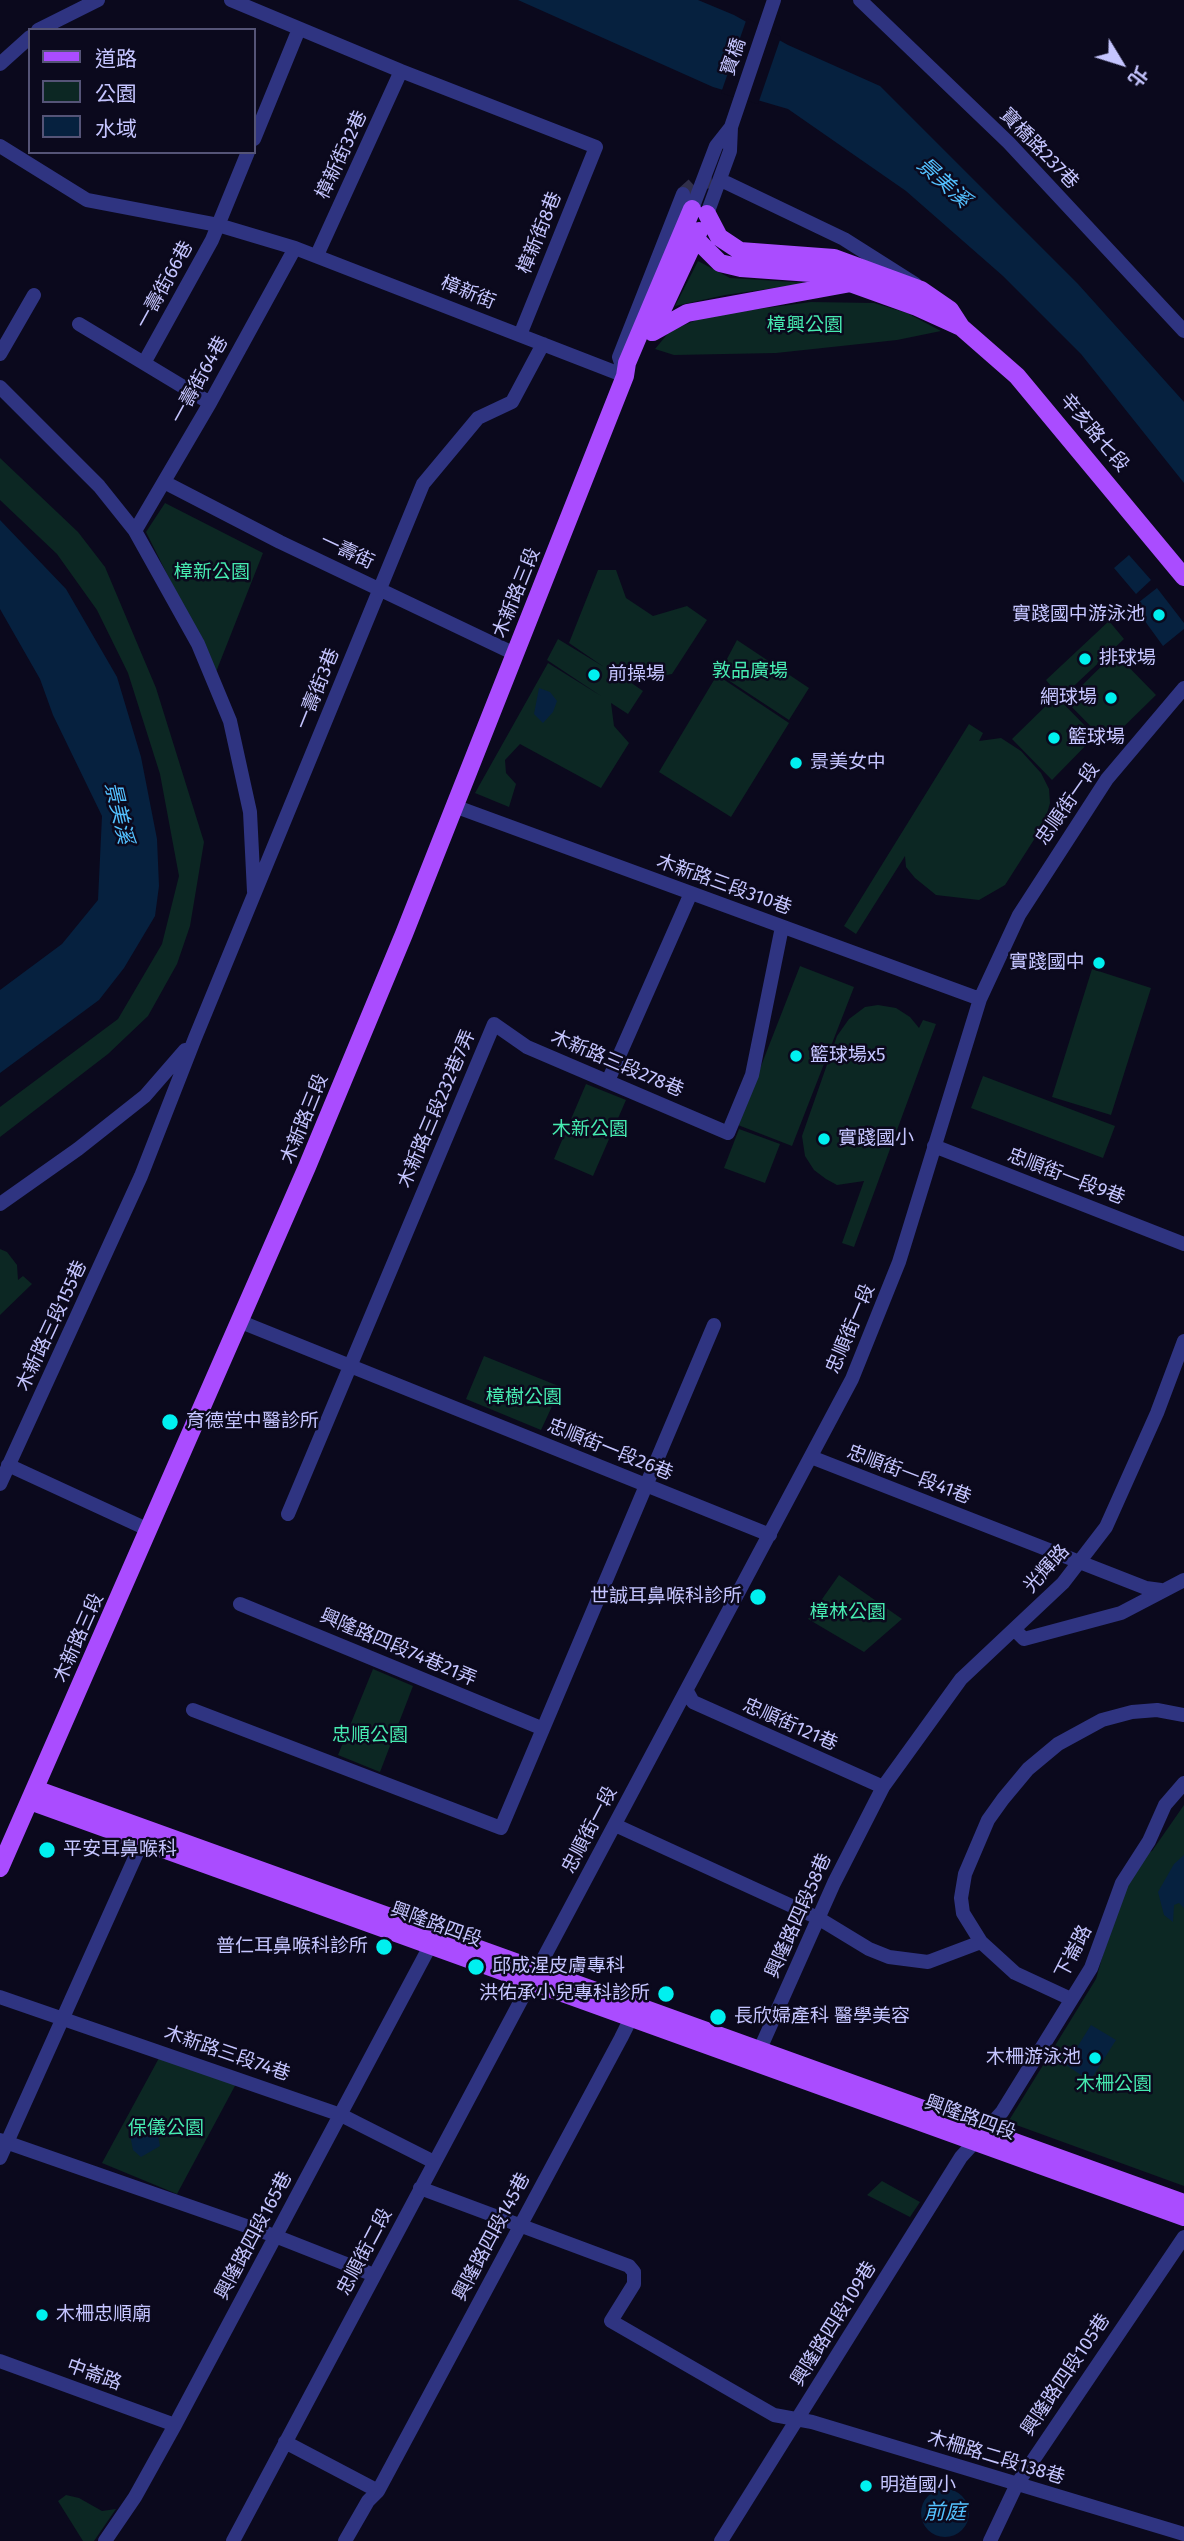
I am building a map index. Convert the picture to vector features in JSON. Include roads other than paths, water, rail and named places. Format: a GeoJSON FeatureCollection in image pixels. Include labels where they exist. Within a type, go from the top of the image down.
{"type":"FeatureCollection","features":[{"type":"Feature","properties":{"kind":"main road","name":"木新路三段"},"geometry":{"type":"LineString","coordinates":[[625,376],[637,366],[653,331],[690,234],[694,206]]}},
{"type":"Feature","properties":{"kind":"main road"},"geometry":{"type":"LineString","coordinates":[[694,206],[719,237],[740,251],[834,258],[921,290],[950,310],[961,327]]}},
{"type":"Feature","properties":{"kind":"main road","name":"木新路三段"},"geometry":{"type":"LineString","coordinates":[[0,1868],[4,1848],[32,1795],[313,1155],[515,654],[669,258],[690,234]]}},
{"type":"Feature","properties":{"kind":"main road"},"geometry":{"type":"LineString","coordinates":[[690,234],[720,263],[741,268],[825,274],[853,282],[961,327]]}},
{"type":"Feature","properties":{"kind":"main road"},"geometry":{"type":"LineString","coordinates":[[653,331],[700,309],[853,282]]}},
{"type":"Feature","properties":{"kind":"main road","name":"辛亥路七段"},"geometry":{"type":"LineString","coordinates":[[961,327],[1017,376],[1184,577]]}},
{"type":"Feature","properties":{"kind":"main road","name":"興隆路四段"},"geometry":{"type":"LineString","coordinates":[[32,1795],[142,1842],[430,1946],[623,2001],[757,2056],[980,2136],[1184,2203]]}},
{"type":"Feature","properties":{"kind":"main road","name":"興隆路四段"},"geometry":{"type":"LineString","coordinates":[[32,1795],[534,1976],[632,2018],[757,2056]]}},
{"type":"Feature","properties":{"kind":"main road","name":"興隆路四段"},"geometry":{"type":"LineString","coordinates":[[980,2136],[1184,2217]]}},
{"type":"Feature","properties":{"kind":"street"},"geometry":{"type":"LineString","coordinates":[[42,28],[98,0]]}},
{"type":"Feature","properties":{"kind":"street"},"geometry":{"type":"LineString","coordinates":[[231,0],[401,71]]}},
{"type":"Feature","properties":{"kind":"street","name":"寶橋"},"geometry":{"type":"LineString","coordinates":[[694,206],[730,151],[731,127],[774,0]]}},
{"type":"Feature","properties":{"kind":"street","name":"寶橋路237巷"},"geometry":{"type":"LineString","coordinates":[[860,0],[1009,143],[1184,331]]}},
{"type":"Feature","properties":{"kind":"street"},"geometry":{"type":"LineString","coordinates":[[256,134],[299,29]]}},
{"type":"Feature","properties":{"kind":"street"},"geometry":{"type":"LineString","coordinates":[[0,64],[28,39]]}},
{"type":"Feature","properties":{"kind":"street","name":"樟新街8巷"},"geometry":{"type":"LineString","coordinates":[[401,71],[596,147],[520,335]]}},
{"type":"Feature","properties":{"kind":"street","name":"樟新街32巷"},"geometry":{"type":"LineString","coordinates":[[317,255],[401,71]]}},
{"type":"Feature","properties":{"kind":"street"},"geometry":{"type":"LineString","coordinates":[[0,146],[87,200],[218,225]]}},
{"type":"Feature","properties":{"kind":"street","name":"一壽街66巷"},"geometry":{"type":"LineString","coordinates":[[144,363],[218,225],[247,154]]}},
{"type":"Feature","properties":{"kind":"street"},"geometry":{"type":"LineString","coordinates":[[727,183],[844,239],[912,280],[921,290]]}},
{"type":"Feature","properties":{"kind":"street","name":"木新路三段"},"geometry":{"type":"LineString","coordinates":[[625,376],[620,358],[694,206]]}},
{"type":"Feature","properties":{"kind":"street","name":"樟新街"},"geometry":{"type":"LineString","coordinates":[[218,225],[317,255],[625,376]]}},
{"type":"Feature","properties":{"kind":"street","name":"一壽街64巷"},"geometry":{"type":"LineString","coordinates":[[135,531],[210,403],[295,247]]}},
{"type":"Feature","properties":{"kind":"street"},"geometry":{"type":"LineString","coordinates":[[0,354],[34,295]]}},
{"type":"Feature","properties":{"kind":"street"},"geometry":{"type":"LineString","coordinates":[[79,324],[210,403]]}},
{"type":"Feature","properties":{"kind":"street","name":"一壽街3巷"},"geometry":{"type":"LineString","coordinates":[[197,1034],[423,484],[478,418],[512,402],[543,344]]}},
{"type":"Feature","properties":{"kind":"street"},"geometry":{"type":"LineString","coordinates":[[0,387],[99,486],[135,531],[198,644],[230,721],[250,812],[252,901]]}},
{"type":"Feature","properties":{"kind":"street","name":"一壽街"},"geometry":{"type":"LineString","coordinates":[[164,482],[280,542],[515,654]]}},
{"type":"Feature","properties":{"kind":"street","name":"忠順街一段"},"geometry":{"type":"LineString","coordinates":[[534,1976],[852,1379],[881,1312],[980,999],[1019,915],[1072,830],[1139,738],[1184,688]]}},
{"type":"Feature","properties":{"kind":"street","name":"木新路三段310巷"},"geometry":{"type":"LineString","coordinates":[[454,806],[980,999]]}},
{"type":"Feature","properties":{"kind":"street"},"geometry":{"type":"LineString","coordinates":[[608,1081],[691,893]]}},
{"type":"Feature","properties":{"kind":"street","name":"木新路三段278巷"},"geometry":{"type":"LineString","coordinates":[[494,1024],[527,1047],[728,1133],[752,1074],[782,927]]}},
{"type":"Feature","properties":{"kind":"street","name":"木新路三段232巷7弄"},"geometry":{"type":"LineString","coordinates":[[288,1514],[494,1024]]}},
{"type":"Feature","properties":{"kind":"street"},"geometry":{"type":"LineString","coordinates":[[0,1204],[78,1149],[145,1096],[197,1034]]}},
{"type":"Feature","properties":{"kind":"street","name":"木新路三段155巷"},"geometry":{"type":"LineString","coordinates":[[0,1484],[141,1176],[197,1034]]}},
{"type":"Feature","properties":{"kind":"street","name":"忠順街一段9巷"},"geometry":{"type":"LineString","coordinates":[[934,1146],[1184,1244]]}},
{"type":"Feature","properties":{"kind":"street","name":"忠順街一段26巷"},"geometry":{"type":"LineString","coordinates":[[241,1322],[770,1535]]}},
{"type":"Feature","properties":{"kind":"street"},"geometry":{"type":"LineString","coordinates":[[193,1710],[500,1828],[714,1325]]}},
{"type":"Feature","properties":{"kind":"street","name":"光輝路"},"geometry":{"type":"LineString","coordinates":[[883,1787],[961,1679],[1015,1630],[1080,1563],[1106,1527],[1184,1340]]}},
{"type":"Feature","properties":{"kind":"street","name":"忠順街一段41巷"},"geometry":{"type":"LineString","coordinates":[[811,1457],[1080,1563],[1146,1588],[1161,1590]]}},
{"type":"Feature","properties":{"kind":"street"},"geometry":{"type":"LineString","coordinates":[[8,1465],[149,1530]]}},
{"type":"Feature","properties":{"kind":"street"},"geometry":{"type":"LineString","coordinates":[[1015,1630],[1024,1639],[1107,1617],[1136,1607],[1161,1590],[1184,1580]]}},
{"type":"Feature","properties":{"kind":"street","name":"興隆路四段74巷21弄"},"geometry":{"type":"LineString","coordinates":[[240,1604],[541,1728]]}},
{"type":"Feature","properties":{"kind":"street","name":"忠順街121巷"},"geometry":{"type":"LineString","coordinates":[[687,1691],[693,1702],[883,1787]]}},
{"type":"Feature","properties":{"kind":"street"},"geometry":{"type":"LineString","coordinates":[[1072,1999],[1015,1973],[981,1942],[962,1913],[961,1898],[965,1874],[988,1820],[1003,1799],[1028,1769],[1058,1744],[1102,1720],[1132,1712],[1157,1710],[1184,1715]]}},
{"type":"Feature","properties":{"kind":"street","name":"下崙路"},"geometry":{"type":"LineString","coordinates":[[980,2136],[1002,2112],[1072,1999],[1099,1951],[1130,1866],[1149,1841],[1165,1805],[1184,1783]]}},
{"type":"Feature","properties":{"kind":"street","name":"興隆路四段58巷"},"geometry":{"type":"LineString","coordinates":[[757,2056],[818,1917],[883,1787]]}},
{"type":"Feature","properties":{"kind":"street"},"geometry":{"type":"LineString","coordinates":[[615,1825],[818,1917],[869,1949],[905,1960],[942,1959],[981,1942]]}},
{"type":"Feature","properties":{"kind":"street"},"geometry":{"type":"LineString","coordinates":[[0,2158],[3,2141],[63,2018],[142,1842]]}},
{"type":"Feature","properties":{"kind":"street","name":"興隆路四段165巷"},"geometry":{"type":"LineString","coordinates":[[105,2541],[135,2497],[175,2425],[430,1946]]}},
{"type":"Feature","properties":{"kind":"street","name":"忠順街二段"},"geometry":{"type":"LineString","coordinates":[[233,2541],[534,1976]]}},
{"type":"Feature","properties":{"kind":"street","name":"木新路三段74巷"},"geometry":{"type":"LineString","coordinates":[[0,1997],[341,2116],[435,2162]]}},
{"type":"Feature","properties":{"kind":"street"},"geometry":{"type":"LineString","coordinates":[[623,2001],[632,2018]]}},
{"type":"Feature","properties":{"kind":"street","name":"興隆路四段145巷"},"geometry":{"type":"LineString","coordinates":[[345,2541],[368,2501],[378,2491],[632,2018]]}},
{"type":"Feature","properties":{"kind":"street","name":"興隆路四段109巷"},"geometry":{"type":"LineString","coordinates":[[721,2541],[961,2157],[980,2136]]}},
{"type":"Feature","properties":{"kind":"street"},"geometry":{"type":"LineString","coordinates":[[3,2141],[275,2236],[374,2275]]}},
{"type":"Feature","properties":{"kind":"street"},"geometry":{"type":"LineString","coordinates":[[421,2188],[521,2225]]}},
{"type":"Feature","properties":{"kind":"street","name":"木柵路二段138巷"},"geometry":{"type":"LineString","coordinates":[[521,2225],[629,2266],[635,2278],[611,2320],[774,2415],[797,2419],[1184,2534]]}},
{"type":"Feature","properties":{"kind":"street","name":"興隆路四段105巷"},"geometry":{"type":"LineString","coordinates":[[990,2541],[1017,2484],[1184,2236]]}},
{"type":"Feature","properties":{"kind":"street","name":"中崙路"},"geometry":{"type":"LineString","coordinates":[[0,2361],[175,2425]]}},
{"type":"Feature","properties":{"kind":"street"},"geometry":{"type":"LineString","coordinates":[[285,2442],[378,2491]]}},
{"type":"Feature","properties":{"kind":"water","name":"景美溪"},"geometry":{"type":"Polygon","coordinates":[[[518,0],[698,0],[734,15],[788,45],[880,86],[1078,284],[1184,402],[1184,483],[1081,354],[1003,276],[906,191],[788,109],[713,87],[518,0]]]}},
{"type":"Feature","properties":{"kind":"water","name":"景美溪"},"geometry":{"type":"Polygon","coordinates":[[[0,520],[66,589],[117,677],[141,757],[157,839],[159,886],[155,916],[124,968],[99,1000],[0,1073],[0,990],[62,944],[98,900],[102,816],[53,715],[40,679],[0,609],[0,520]]]}},
{"type":"Feature","properties":{"kind":"water"},"geometry":{"type":"Polygon","coordinates":[[[1129,555],[1151,580],[1136,594],[1114,568],[1129,555]]]}},
{"type":"Feature","properties":{"kind":"water","name":"實踐國中游泳池"},"geometry":{"type":"Polygon","coordinates":[[[1157,588],[1184,623],[1184,629],[1163,646],[1134,606],[1157,588]]]}},
{"type":"Feature","properties":{"kind":"water"},"geometry":{"type":"Polygon","coordinates":[[[539,688],[550,692],[557,701],[553,712],[543,723],[534,714],[539,688]]]}},
{"type":"Feature","properties":{"kind":"water"},"geometry":{"type":"Polygon","coordinates":[[[1184,1855],[1184,1908],[1179,1903],[1174,1905],[1173,1922],[1164,1915],[1158,1892],[1174,1864],[1184,1855]]]}},
{"type":"Feature","properties":{"kind":"water"},"geometry":{"type":"Polygon","coordinates":[[[1091,2025],[1116,2040],[1090,2081],[1066,2065],[1091,2025]]]}},
{"type":"Feature","properties":{"kind":"water"},"geometry":{"type":"Polygon","coordinates":[[[155,2121],[160,2146],[141,2157],[133,2150],[130,2135],[134,2127],[155,2121]]]}},
{"type":"Feature","properties":{"kind":"water","name":"前庭"},"geometry":{"type":"Polygon","coordinates":[[[945,2489],[962,2496],[969,2513],[962,2530],[945,2537],[928,2530],[921,2513],[928,2496],[945,2489]]]}},
{"type":"Feature","properties":{"kind":"tunnel"},"geometry":{"type":"LineString","coordinates":[[683,194],[695,183],[712,181]]}},
{"type":"Feature","properties":{"kind":"place","name":"實踐國中游泳池"},"geometry":{"type":"Point","coordinates":[1159,615]}},
{"type":"Feature","properties":{"kind":"place","name":"排球場"},"geometry":{"type":"Point","coordinates":[1085,659]}},
{"type":"Feature","properties":{"kind":"place","name":"前操場"},"geometry":{"type":"Point","coordinates":[594,675]}},
{"type":"Feature","properties":{"kind":"place","name":"網球場"},"geometry":{"type":"Point","coordinates":[1111,698]}},
{"type":"Feature","properties":{"kind":"place","name":"籃球場"},"geometry":{"type":"Point","coordinates":[1054,738]}},
{"type":"Feature","properties":{"kind":"place","name":"景美女中"},"geometry":{"type":"Point","coordinates":[796,763]}},
{"type":"Feature","properties":{"kind":"place","name":"實踐國中"},"geometry":{"type":"Point","coordinates":[1099,963]}},
{"type":"Feature","properties":{"kind":"place","name":"籃球場x5"},"geometry":{"type":"Point","coordinates":[796,1056]}},
{"type":"Feature","properties":{"kind":"place","name":"實踐國小"},"geometry":{"type":"Point","coordinates":[824,1139]}},
{"type":"Feature","properties":{"kind":"place","name":"育德堂中醫診所"},"geometry":{"type":"Point","coordinates":[170,1422]}},
{"type":"Feature","properties":{"kind":"place","name":"世誠耳鼻喉科診所"},"geometry":{"type":"Point","coordinates":[758,1597]}},
{"type":"Feature","properties":{"kind":"place","name":"平安耳鼻喉科"},"geometry":{"type":"Point","coordinates":[47,1850]}},
{"type":"Feature","properties":{"kind":"place","name":"普仁耳鼻喉科診所"},"geometry":{"type":"Point","coordinates":[384,1947]}},
{"type":"Feature","properties":{"kind":"place","name":"邱成湦皮膚專科"},"geometry":{"type":"Point","coordinates":[476,1967]}},
{"type":"Feature","properties":{"kind":"place","name":"洪佑承小兒專科診所"},"geometry":{"type":"Point","coordinates":[666,1994]}},
{"type":"Feature","properties":{"kind":"place","name":"長欣婦產科 醫學美容"},"geometry":{"type":"Point","coordinates":[718,2017]}},
{"type":"Feature","properties":{"kind":"place","name":"木柵游泳池"},"geometry":{"type":"Point","coordinates":[1095,2058]}},
{"type":"Feature","properties":{"kind":"place","name":"木柵忠順廟"},"geometry":{"type":"Point","coordinates":[42,2315]}},
{"type":"Feature","properties":{"kind":"place","name":"明道國小"},"geometry":{"type":"Point","coordinates":[866,2486]}},
{"type":"Feature","properties":{"kind":"park label","name":"樟興公園"},"geometry":{"type":"Point","coordinates":[805,326]}},
{"type":"Feature","properties":{"kind":"park label","name":"樟新公園"},"geometry":{"type":"Point","coordinates":[212,573]}},
{"type":"Feature","properties":{"kind":"park label","name":"敦品廣場"},"geometry":{"type":"Point","coordinates":[750,672]}},
{"type":"Feature","properties":{"kind":"park label","name":"木新公園"},"geometry":{"type":"Point","coordinates":[590,1130]}},
{"type":"Feature","properties":{"kind":"park label","name":"樟樹公園"},"geometry":{"type":"Point","coordinates":[524,1398]}},
{"type":"Feature","properties":{"kind":"park label","name":"樟林公園"},"geometry":{"type":"Point","coordinates":[848,1613]}},
{"type":"Feature","properties":{"kind":"park label","name":"忠順公園"},"geometry":{"type":"Point","coordinates":[370,1736]}},
{"type":"Feature","properties":{"kind":"park label","name":"木柵公園"},"geometry":{"type":"Point","coordinates":[1114,2085]}},
{"type":"Feature","properties":{"kind":"park label","name":"保儀公園"},"geometry":{"type":"Point","coordinates":[166,2129]}}]}
